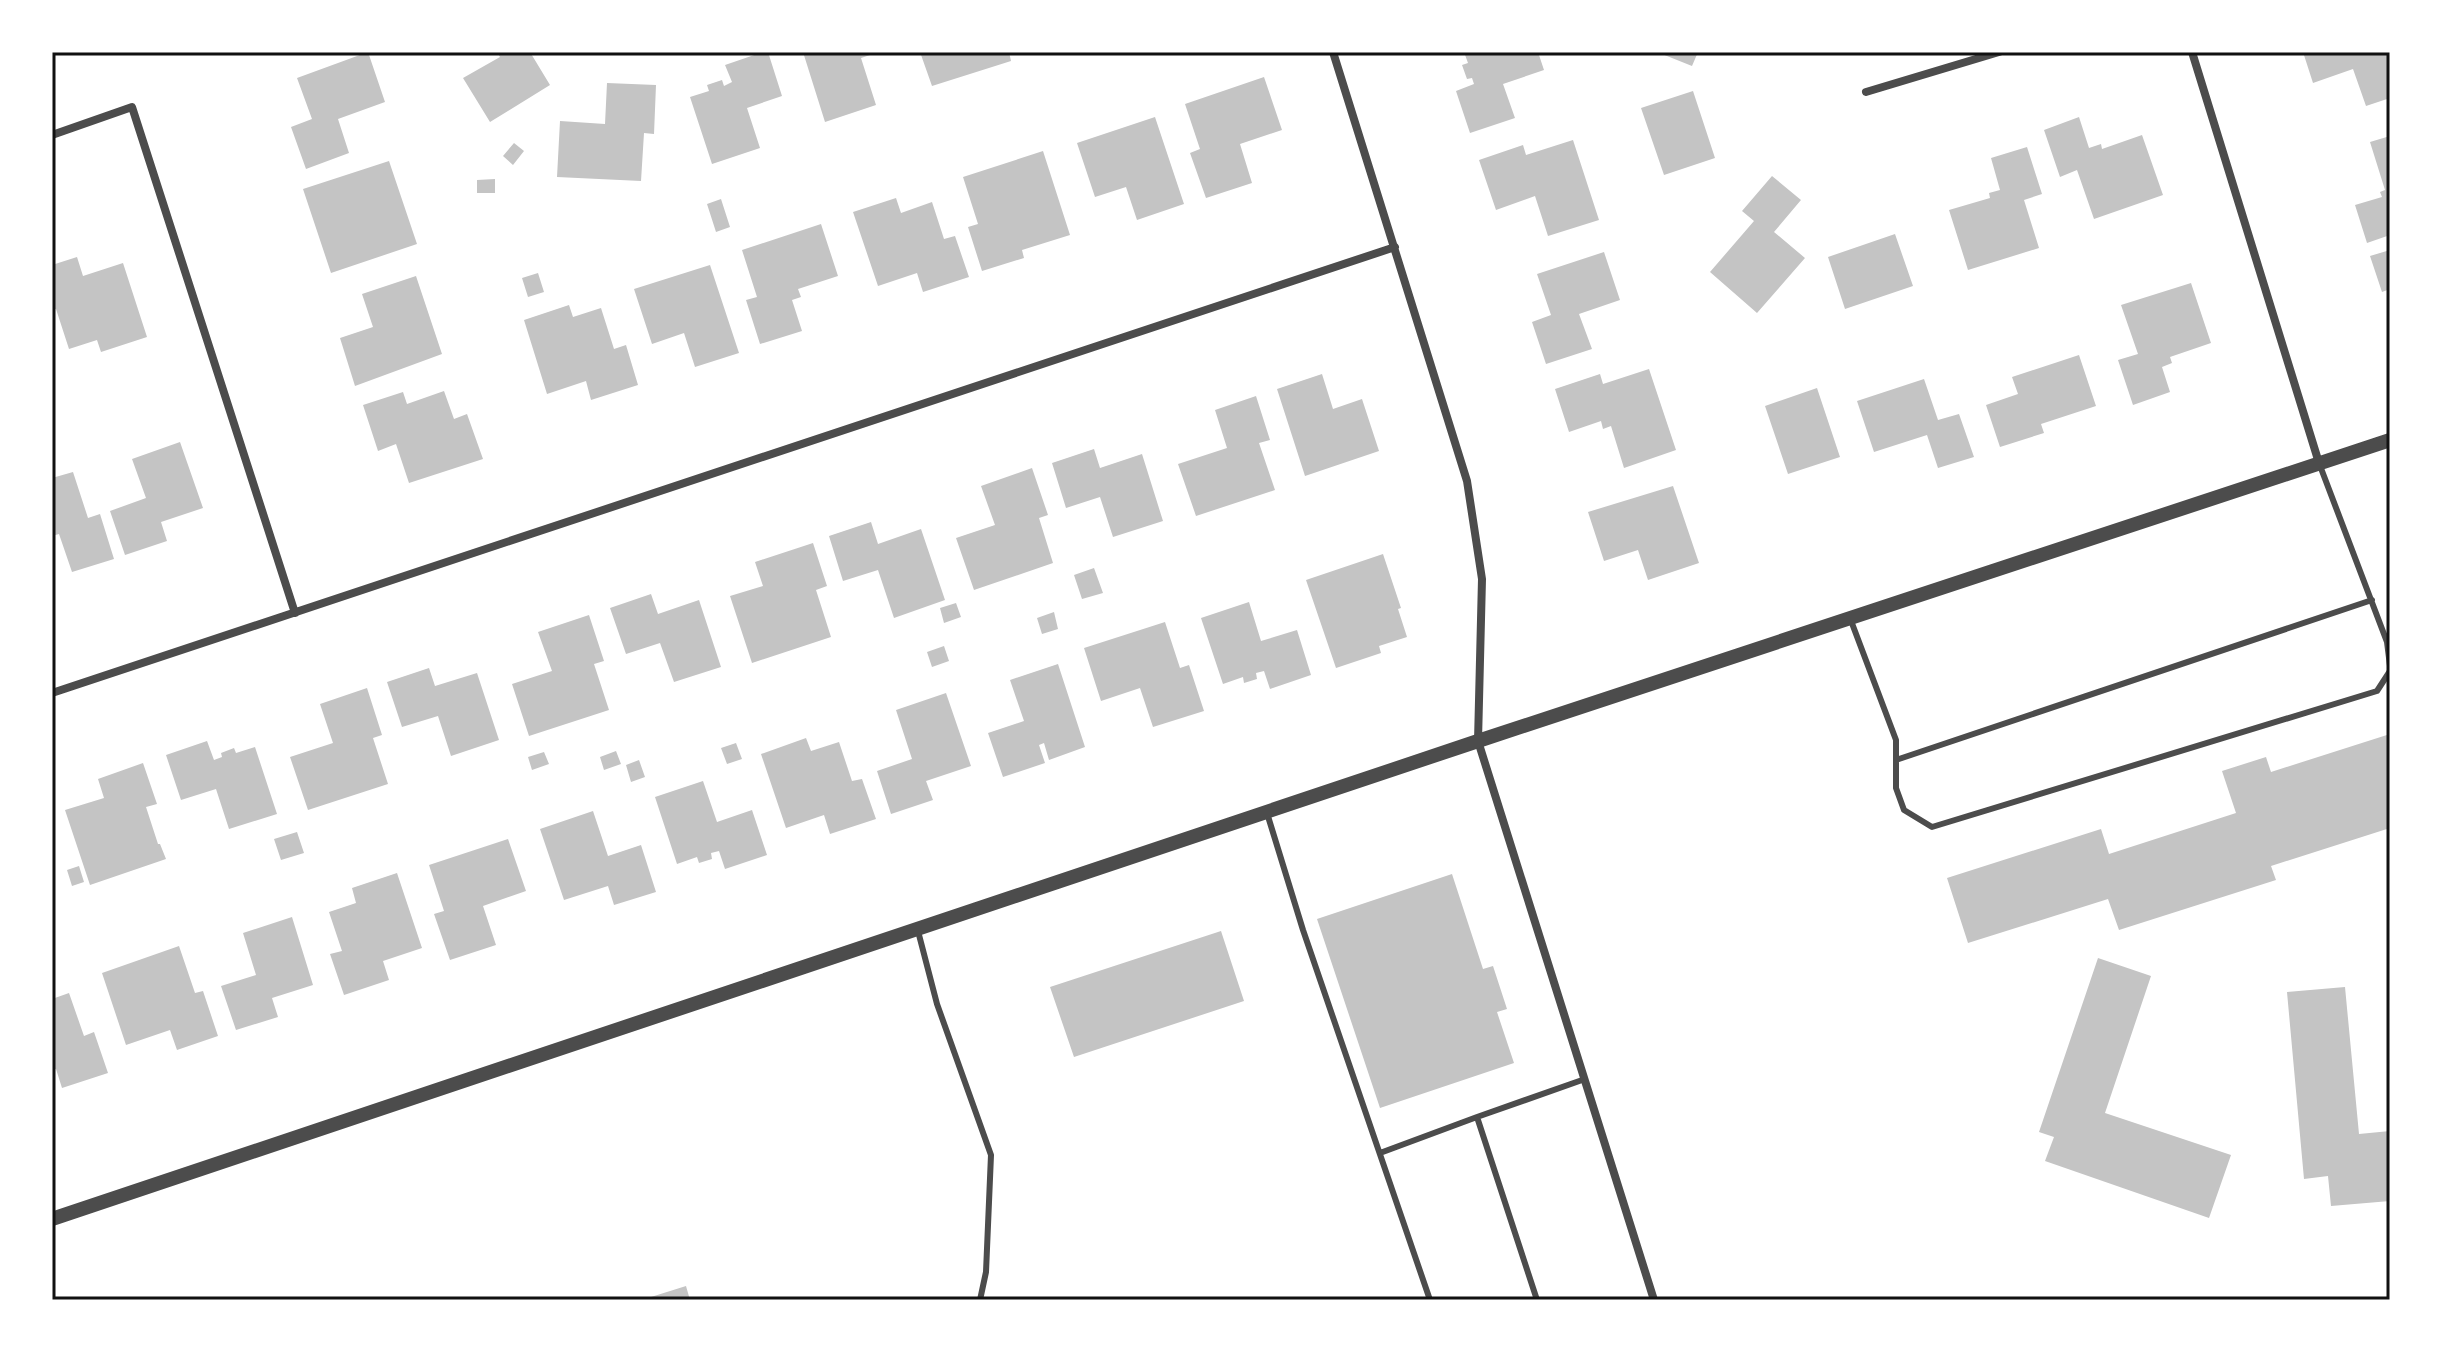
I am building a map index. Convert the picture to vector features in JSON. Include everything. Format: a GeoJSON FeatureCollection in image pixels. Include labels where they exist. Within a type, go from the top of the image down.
{"type":"FeatureCollection","features":[{"type":"Feature","properties":{"kind":"street"},"geometry":{"type":"LineString","coordinates":[[1333,52],[1467,481],[1482,579],[1478,741],[1654,1300]]}},
{"type":"Feature","properties":{"kind":"street"},"geometry":{"type":"LineString","coordinates":[[1866,92],[1999,52]]}},
{"type":"Feature","properties":{"kind":"street"},"geometry":{"type":"LineString","coordinates":[[2192,52],[2319,463]]}},
{"type":"Feature","properties":{"kind":"street"},"geometry":{"type":"LineString","coordinates":[[52,135],[132,107],[295,613]]}},
{"type":"Feature","properties":{"kind":"street"},"geometry":{"type":"LineString","coordinates":[[52,693],[1395,247]]}},
{"type":"Feature","properties":{"kind":"street"},"geometry":{"type":"LineString","coordinates":[[52,1219],[1478,741],[2390,440]]}},
{"type":"Feature","properties":{"kind":"lane"},"geometry":{"type":"LineString","coordinates":[[1850,618],[1896,740],[1896,788],[1904,810],[1932,827],[2377,691],[2390,669],[2387,642],[2319,463]]}},
{"type":"Feature","properties":{"kind":"lane"},"geometry":{"type":"LineString","coordinates":[[1896,760],[2372,600]]}},
{"type":"Feature","properties":{"kind":"lane"},"geometry":{"type":"LineString","coordinates":[[1267,813],[1303,930],[1430,1300]]}},
{"type":"Feature","properties":{"kind":"lane"},"geometry":{"type":"LineString","coordinates":[[918,931],[937,1004],[991,1155],[986,1272],[980,1300]]}},
{"type":"Feature","properties":{"kind":"lane"},"geometry":{"type":"LineString","coordinates":[[1380,1153],[1585,1079]]}},
{"type":"Feature","properties":{"kind":"lane"},"geometry":{"type":"LineString","coordinates":[[1477,1117],[1537,1300]]}},
{"type":"Feature","properties":{"kind":"building"},"geometry":{"type":"Polygon","coordinates":[[[368,52],[385,102],[338,119],[349,153],[306,169],[291,127],[312,119],[297,78],[368,52]]]}},
{"type":"Feature","properties":{"kind":"building"},"geometry":{"type":"Polygon","coordinates":[[[497,52],[530,52],[550,85],[490,122],[463,78],[500,57],[497,52]]]}},
{"type":"Feature","properties":{"kind":"building"},"geometry":{"type":"Polygon","coordinates":[[[768,52],[782,96],[747,108],[760,148],[712,164],[690,97],[709,91],[707,85],[722,80],[724,86],[732,82],[725,65],[768,52]]]}},
{"type":"Feature","properties":{"kind":"building"},"geometry":{"type":"Polygon","coordinates":[[[803,52],[879,52],[861,58],[876,105],[825,122],[803,52]]]}},
{"type":"Feature","properties":{"kind":"building"},"geometry":{"type":"Polygon","coordinates":[[[920,52],[1009,52],[1011,61],[932,86],[920,52]]]}},
{"type":"Feature","properties":{"kind":"building"},"geometry":{"type":"Polygon","coordinates":[[[1464,52],[1538,52],[1544,70],[1503,84],[1515,118],[1470,133],[1456,91],[1474,84],[1472,78],[1467,79],[1462,65],[1468,63],[1464,52]]]}},
{"type":"Feature","properties":{"kind":"building"},"geometry":{"type":"Polygon","coordinates":[[[1657,52],[1698,52],[1692,66],[1657,52]]]}},
{"type":"Feature","properties":{"kind":"building"},"geometry":{"type":"Polygon","coordinates":[[[2303,52],[2390,52],[2390,98],[2366,106],[2353,69],[2313,83],[2303,52]]]}},
{"type":"Feature","properties":{"kind":"building"},"geometry":{"type":"Polygon","coordinates":[[[1264,77],[1282,130],[1240,144],[1252,183],[1206,198],[1190,153],[1200,149],[1185,104],[1264,77]]]}},
{"type":"Feature","properties":{"kind":"building"},"geometry":{"type":"Polygon","coordinates":[[[607,83],[656,85],[654,134],[644,133],[641,181],[557,177],[560,121],[605,124],[607,83]]]}},
{"type":"Feature","properties":{"kind":"building"},"geometry":{"type":"Polygon","coordinates":[[[1693,91],[1715,158],[1664,175],[1641,108],[1693,91]]]}},
{"type":"Feature","properties":{"kind":"building"},"geometry":{"type":"Polygon","coordinates":[[[1155,117],[1184,204],[1137,220],[1126,187],[1095,197],[1077,143],[1155,117]]]}},
{"type":"Feature","properties":{"kind":"building"},"geometry":{"type":"Polygon","coordinates":[[[2079,117],[2089,148],[2101,144],[2102,149],[2142,135],[2163,195],[2094,219],[2077,170],[2060,177],[2044,130],[2079,117]]]}},
{"type":"Feature","properties":{"kind":"building"},"geometry":{"type":"Polygon","coordinates":[[[2390,136],[2390,235],[2367,243],[2355,205],[2382,197],[2380,192],[2385,190],[2370,142],[2390,136]]]}},
{"type":"Feature","properties":{"kind":"building"},"geometry":{"type":"Polygon","coordinates":[[[1573,140],[1599,220],[1548,236],[1535,196],[1496,210],[1479,160],[1523,145],[1526,155],[1573,140]]]}},
{"type":"Feature","properties":{"kind":"building"},"geometry":{"type":"Polygon","coordinates":[[[514,143],[524,151],[513,165],[503,156],[514,143]]]}},
{"type":"Feature","properties":{"kind":"building"},"geometry":{"type":"Polygon","coordinates":[[[2027,147],[2042,194],[2024,200],[2039,248],[1968,270],[1949,210],[1990,198],[1989,193],[2000,190],[1991,158],[2027,147]]]}},
{"type":"Feature","properties":{"kind":"building"},"geometry":{"type":"Polygon","coordinates":[[[1043,151],[1070,235],[1022,250],[1024,258],[982,271],[968,227],[978,224],[963,177],[1043,151]]]}},
{"type":"Feature","properties":{"kind":"building"},"geometry":{"type":"Polygon","coordinates":[[[389,161],[417,244],[331,273],[303,189],[389,161]]]}},
{"type":"Feature","properties":{"kind":"building"},"geometry":{"type":"Polygon","coordinates":[[[1772,176],[1801,200],[1774,232],[1805,258],[1757,313],[1710,272],[1754,221],[1742,211],[1772,176]]]}},
{"type":"Feature","properties":{"kind":"building"},"geometry":{"type":"Polygon","coordinates":[[[495,179],[495,193],[477,193],[477,180],[495,179]]]}},
{"type":"Feature","properties":{"kind":"building"},"geometry":{"type":"Polygon","coordinates":[[[896,198],[901,213],[932,202],[944,239],[955,236],[969,277],[923,292],[917,273],[878,286],[853,212],[896,198]]]}},
{"type":"Feature","properties":{"kind":"building"},"geometry":{"type":"Polygon","coordinates":[[[721,199],[730,227],[716,232],[707,204],[721,199]]]}},
{"type":"Feature","properties":{"kind":"building"},"geometry":{"type":"Polygon","coordinates":[[[821,224],[838,276],[798,289],[801,297],[792,300],[802,331],[760,344],[746,300],[757,297],[742,250],[821,224]]]}},
{"type":"Feature","properties":{"kind":"building"},"geometry":{"type":"Polygon","coordinates":[[[1895,234],[1913,286],[1845,309],[1828,257],[1895,234]]]}},
{"type":"Feature","properties":{"kind":"building"},"geometry":{"type":"Polygon","coordinates":[[[2390,250],[2390,289],[2382,292],[2370,256],[2390,250]]]}},
{"type":"Feature","properties":{"kind":"building"},"geometry":{"type":"Polygon","coordinates":[[[1604,252],[1620,300],[1579,314],[1592,349],[1546,364],[1532,322],[1551,315],[1537,274],[1604,252]]]}},
{"type":"Feature","properties":{"kind":"building"},"geometry":{"type":"Polygon","coordinates":[[[77,257],[83,276],[123,263],[147,337],[101,352],[97,340],[69,349],[56,309],[52,310],[52,265],[77,257]]]}},
{"type":"Feature","properties":{"kind":"building"},"geometry":{"type":"Polygon","coordinates":[[[710,265],[739,353],[695,367],[684,333],[652,344],[634,289],[710,265]]]}},
{"type":"Feature","properties":{"kind":"building"},"geometry":{"type":"Polygon","coordinates":[[[538,273],[544,292],[528,297],[522,278],[538,273]]]}},
{"type":"Feature","properties":{"kind":"building"},"geometry":{"type":"Polygon","coordinates":[[[416,276],[442,354],[355,386],[340,338],[373,327],[362,294],[416,276]]]}},
{"type":"Feature","properties":{"kind":"building"},"geometry":{"type":"Polygon","coordinates":[[[2191,283],[2211,343],[2170,357],[2172,363],[2162,367],[2170,392],[2133,405],[2118,360],[2138,354],[2121,305],[2191,283]]]}},
{"type":"Feature","properties":{"kind":"building"},"geometry":{"type":"Polygon","coordinates":[[[569,305],[573,317],[601,308],[614,349],[626,345],[638,385],[591,400],[586,381],[547,394],[524,320],[569,305]]]}},
{"type":"Feature","properties":{"kind":"building"},"geometry":{"type":"Polygon","coordinates":[[[2079,355],[2096,406],[2041,424],[2044,433],[2000,447],[1986,405],[2018,394],[2012,377],[2079,355]]]}},
{"type":"Feature","properties":{"kind":"building"},"geometry":{"type":"Polygon","coordinates":[[[1649,369],[1676,450],[1624,468],[1611,426],[1603,429],[1601,421],[1569,432],[1555,389],[1600,374],[1603,384],[1649,369]]]}},
{"type":"Feature","properties":{"kind":"building"},"geometry":{"type":"Polygon","coordinates":[[[1322,374],[1333,409],[1362,399],[1379,451],[1305,476],[1277,389],[1322,374]]]}},
{"type":"Feature","properties":{"kind":"building"},"geometry":{"type":"Polygon","coordinates":[[[1924,379],[1938,420],[1959,414],[1974,457],[1938,468],[1927,435],[1874,452],[1857,401],[1924,379]]]}},
{"type":"Feature","properties":{"kind":"building"},"geometry":{"type":"Polygon","coordinates":[[[1817,388],[1840,457],[1788,474],[1765,406],[1817,388]]]}},
{"type":"Feature","properties":{"kind":"building"},"geometry":{"type":"Polygon","coordinates":[[[444,391],[454,419],[467,414],[483,459],[409,483],[396,444],[378,451],[363,405],[403,392],[407,404],[444,391]]]}},
{"type":"Feature","properties":{"kind":"building"},"geometry":{"type":"Polygon","coordinates":[[[1256,396],[1270,440],[1259,443],[1275,490],[1196,516],[1178,464],[1227,448],[1215,410],[1256,396]]]}},
{"type":"Feature","properties":{"kind":"building"},"geometry":{"type":"Polygon","coordinates":[[[180,442],[203,508],[161,522],[167,541],[125,555],[110,511],[146,498],[132,459],[180,442]]]}},
{"type":"Feature","properties":{"kind":"building"},"geometry":{"type":"Polygon","coordinates":[[[1094,449],[1100,468],[1142,454],[1163,521],[1113,537],[1100,497],[1066,508],[1052,463],[1094,449]]]}},
{"type":"Feature","properties":{"kind":"building"},"geometry":{"type":"Polygon","coordinates":[[[1032,468],[1048,515],[1039,518],[1053,563],[974,590],[956,538],[995,525],[981,486],[1032,468]]]}},
{"type":"Feature","properties":{"kind":"building"},"geometry":{"type":"Polygon","coordinates":[[[73,472],[88,518],[100,514],[114,559],[72,572],[59,534],[52,536],[52,478],[73,472]]]}},
{"type":"Feature","properties":{"kind":"building"},"geometry":{"type":"Polygon","coordinates":[[[1673,486],[1699,563],[1648,580],[1638,550],[1604,561],[1588,512],[1673,486]]]}},
{"type":"Feature","properties":{"kind":"building"},"geometry":{"type":"Polygon","coordinates":[[[871,522],[878,544],[921,529],[945,600],[894,618],[878,570],[843,581],[829,536],[871,522]]]}},
{"type":"Feature","properties":{"kind":"building"},"geometry":{"type":"Polygon","coordinates":[[[813,543],[827,586],[816,590],[831,637],[752,663],[730,596],[763,586],[755,562],[813,543]]]}},
{"type":"Feature","properties":{"kind":"building"},"geometry":{"type":"Polygon","coordinates":[[[1383,554],[1407,637],[1379,646],[1381,653],[1336,668],[1306,580],[1383,554]]]}},
{"type":"Feature","properties":{"kind":"building"},"geometry":{"type":"Polygon","coordinates":[[[1094,568],[1103,593],[1082,599],[1074,575],[1094,568]]]}},
{"type":"Feature","properties":{"kind":"building"},"geometry":{"type":"Polygon","coordinates":[[[651,594],[658,614],[699,600],[721,667],[674,682],[660,643],[626,654],[610,608],[651,594]]]}},
{"type":"Feature","properties":{"kind":"building"},"geometry":{"type":"Polygon","coordinates":[[[1249,602],[1261,641],[1297,630],[1311,675],[1270,689],[1264,671],[1256,673],[1257,679],[1244,683],[1243,677],[1223,684],[1201,618],[1249,602]]]}},
{"type":"Feature","properties":{"kind":"building"},"geometry":{"type":"Polygon","coordinates":[[[956,603],[961,617],[944,623],[940,608],[956,603]]]}},
{"type":"Feature","properties":{"kind":"building"},"geometry":{"type":"Polygon","coordinates":[[[1054,612],[1058,629],[1042,634],[1037,618],[1054,612]]]}},
{"type":"Feature","properties":{"kind":"building"},"geometry":{"type":"Polygon","coordinates":[[[589,615],[604,661],[594,664],[609,710],[529,736],[512,684],[552,671],[538,632],[589,615]]]}},
{"type":"Feature","properties":{"kind":"building"},"geometry":{"type":"Polygon","coordinates":[[[1165,622],[1180,668],[1189,665],[1204,711],[1153,727],[1140,688],[1101,701],[1084,648],[1165,622]]]}},
{"type":"Feature","properties":{"kind":"building"},"geometry":{"type":"Polygon","coordinates":[[[944,646],[949,661],[932,667],[927,652],[944,646]]]}},
{"type":"Feature","properties":{"kind":"building"},"geometry":{"type":"Polygon","coordinates":[[[1058,664],[1085,747],[1049,760],[1044,743],[1039,745],[1045,763],[1003,777],[988,733],[1024,721],[1010,680],[1058,664]]]}},
{"type":"Feature","properties":{"kind":"building"},"geometry":{"type":"Polygon","coordinates":[[[429,668],[435,686],[477,673],[499,740],[451,756],[438,716],[402,727],[387,682],[429,668]]]}},
{"type":"Feature","properties":{"kind":"building"},"geometry":{"type":"Polygon","coordinates":[[[367,688],[382,735],[373,738],[388,784],[308,810],[290,757],[333,743],[320,704],[367,688]]]}},
{"type":"Feature","properties":{"kind":"building"},"geometry":{"type":"Polygon","coordinates":[[[946,693],[971,766],[926,781],[933,800],[891,814],[877,771],[912,759],[896,710],[946,693]]]}},
{"type":"Feature","properties":{"kind":"building"},"geometry":{"type":"Polygon","coordinates":[[[2390,734],[2390,828],[2271,866],[2276,880],[2119,930],[2108,899],[1968,943],[1947,878],[2101,829],[2109,854],[2236,813],[2222,771],[2266,757],[2271,772],[2390,734]]]}},
{"type":"Feature","properties":{"kind":"building"},"geometry":{"type":"Polygon","coordinates":[[[806,738],[811,751],[839,742],[852,781],[862,779],[876,819],[830,834],[824,815],[786,828],[761,754],[806,738]]]}},
{"type":"Feature","properties":{"kind":"building"},"geometry":{"type":"Polygon","coordinates":[[[207,741],[214,760],[222,757],[221,753],[234,748],[236,753],[255,747],[277,814],[229,829],[216,789],[181,800],[166,755],[207,741]]]}},
{"type":"Feature","properties":{"kind":"building"},"geometry":{"type":"Polygon","coordinates":[[[736,743],[742,759],[727,764],[721,748],[736,743]]]}},
{"type":"Feature","properties":{"kind":"building"},"geometry":{"type":"Polygon","coordinates":[[[616,751],[621,764],[604,770],[600,757],[616,751]]]}},
{"type":"Feature","properties":{"kind":"building"},"geometry":{"type":"Polygon","coordinates":[[[544,752],[549,764],[532,770],[528,757],[544,752]]]}},
{"type":"Feature","properties":{"kind":"building"},"geometry":{"type":"Polygon","coordinates":[[[639,760],[645,777],[631,782],[626,765],[639,760]]]}},
{"type":"Feature","properties":{"kind":"building"},"geometry":{"type":"Polygon","coordinates":[[[143,763],[157,804],[146,807],[166,859],[90,885],[65,810],[104,798],[98,779],[143,763]]]}},
{"type":"Feature","properties":{"kind":"building"},"geometry":{"type":"Polygon","coordinates":[[[703,781],[717,822],[752,810],[767,855],[725,869],[719,851],[711,853],[712,859],[699,863],[697,857],[677,864],[655,797],[703,781]]]}},
{"type":"Feature","properties":{"kind":"building"},"geometry":{"type":"Polygon","coordinates":[[[593,811],[608,856],[641,845],[656,892],[614,905],[608,886],[564,900],[540,829],[593,811]]]}},
{"type":"Feature","properties":{"kind":"building"},"geometry":{"type":"Polygon","coordinates":[[[297,832],[304,853],[281,860],[274,839],[297,832]]]}},
{"type":"Feature","properties":{"kind":"building"},"geometry":{"type":"Polygon","coordinates":[[[508,839],[526,891],[483,906],[496,945],[450,960],[434,914],[444,911],[429,865],[508,839]]]}},
{"type":"Feature","properties":{"kind":"building"},"geometry":{"type":"Polygon","coordinates":[[[79,866],[84,882],[72,886],[67,870],[79,866]]]}},
{"type":"Feature","properties":{"kind":"building"},"geometry":{"type":"Polygon","coordinates":[[[397,873],[422,948],[383,961],[389,980],[344,995],[330,954],[342,951],[329,912],[356,903],[352,888],[397,873]]]}},
{"type":"Feature","properties":{"kind":"building"},"geometry":{"type":"Polygon","coordinates":[[[1452,874],[1483,969],[1493,966],[1507,1009],[1497,1012],[1514,1063],[1380,1108],[1317,919],[1452,874]]]}},
{"type":"Feature","properties":{"kind":"building"},"geometry":{"type":"Polygon","coordinates":[[[292,917],[313,985],[272,998],[278,1017],[236,1030],[221,986],[256,975],[243,933],[292,917]]]}},
{"type":"Feature","properties":{"kind":"building"},"geometry":{"type":"Polygon","coordinates":[[[1221,931],[1244,1001],[1074,1057],[1050,987],[1221,931]]]}},
{"type":"Feature","properties":{"kind":"building"},"geometry":{"type":"Polygon","coordinates":[[[179,946],[195,993],[203,991],[218,1036],[177,1050],[170,1030],[126,1045],[102,973],[179,946]]]}},
{"type":"Feature","properties":{"kind":"building"},"geometry":{"type":"Polygon","coordinates":[[[2098,958],[2151,976],[2105,1113],[2231,1155],[2209,1218],[2045,1161],[2054,1137],[2039,1132],[2098,958]]]}},
{"type":"Feature","properties":{"kind":"building"},"geometry":{"type":"Polygon","coordinates":[[[2345,987],[2359,1134],[2390,1131],[2390,1201],[2331,1206],[2328,1176],[2304,1179],[2287,992],[2345,987]]]}},
{"type":"Feature","properties":{"kind":"building"},"geometry":{"type":"Polygon","coordinates":[[[69,993],[84,1036],[94,1032],[108,1073],[62,1088],[56,1069],[52,1070],[52,999],[69,993]]]}},
{"type":"Feature","properties":{"kind":"building"},"geometry":{"type":"Polygon","coordinates":[[[686,1286],[690,1300],[652,1300],[651,1297],[686,1286]]]}}]}
